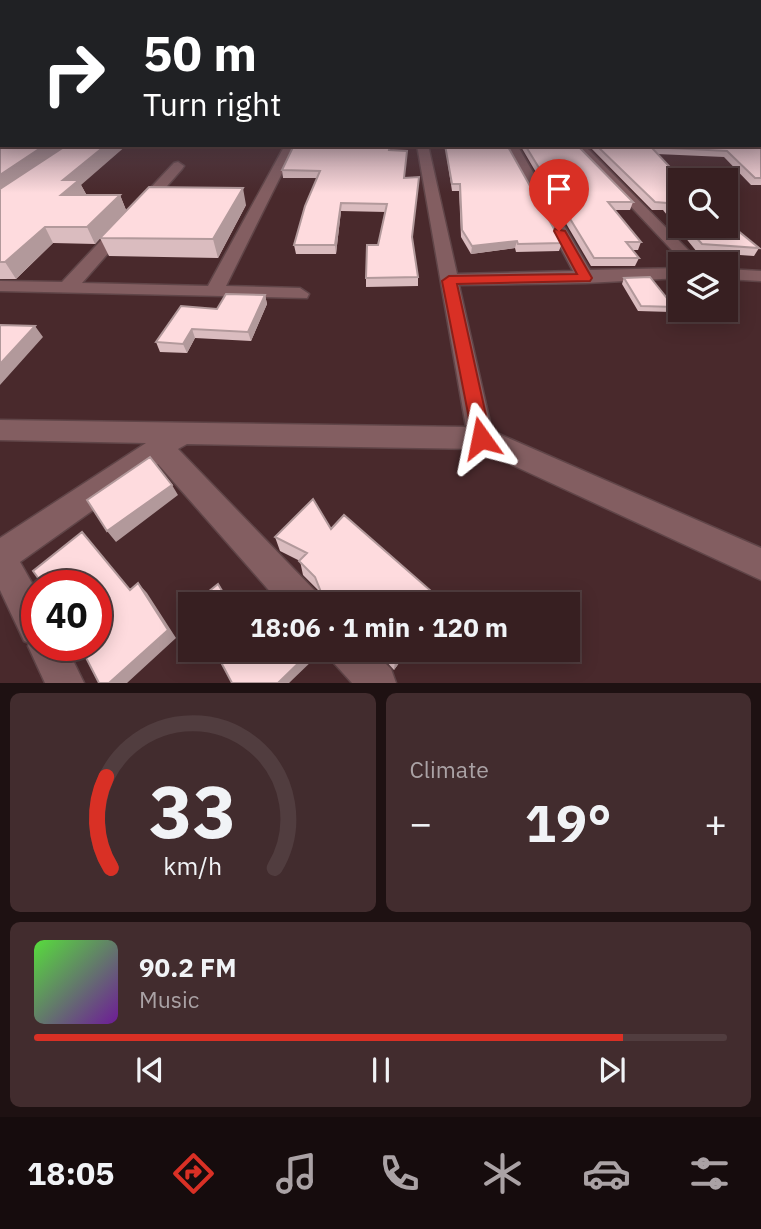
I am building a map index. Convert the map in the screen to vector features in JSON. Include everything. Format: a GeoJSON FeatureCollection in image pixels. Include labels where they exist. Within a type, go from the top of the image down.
{"type":"FeatureCollection","features":[{"type":"Feature","properties":{"kind":"street"},"geometry":{"type":"LineString","coordinates":[[214,292],[290,147]]}},
{"type":"Feature","properties":{"kind":"street"},"geometry":{"type":"LineString","coordinates":[[422,147],[481,438]]}},
{"type":"Feature","properties":{"kind":"street"},"geometry":{"type":"LineString","coordinates":[[512,147],[586,278]]}},
{"type":"Feature","properties":{"kind":"street"},"geometry":{"type":"LineString","coordinates":[[580,147],[682,252]]}},
{"type":"Feature","properties":{"kind":"street"},"geometry":{"type":"LineString","coordinates":[[67,288],[178,166]]}},
{"type":"Feature","properties":{"kind":"street"},"geometry":{"type":"LineString","coordinates":[[449,281],[668,274]]}},
{"type":"Feature","properties":{"kind":"street"},"geometry":{"type":"LineString","coordinates":[[738,275],[761,276]]}},
{"type":"Feature","properties":{"kind":"street"},"geometry":{"type":"LineString","coordinates":[[0,286],[300,294]]}},
{"type":"Feature","properties":{"kind":"street"},"geometry":{"type":"LineString","coordinates":[[0,430],[171,441],[481,438],[761,564]]}},
{"type":"Feature","properties":{"kind":"street"},"geometry":{"type":"LineString","coordinates":[[21,597],[0,556],[171,441]]}},
{"type":"Feature","properties":{"kind":"street"},"geometry":{"type":"LineString","coordinates":[[171,441],[293,592]]}},
{"type":"Feature","properties":{"kind":"street"},"geometry":{"type":"LineString","coordinates":[[54,661],[65,683]]}},
{"type":"Feature","properties":{"kind":"street"},"geometry":{"type":"LineString","coordinates":[[357,662],[377,683]]}},
{"type":"Feature","properties":{"kind":"building"},"geometry":{"type":"Polygon","coordinates":[[[0,147],[42,147],[0,175],[0,147]]]}},
{"type":"Feature","properties":{"kind":"building"},"geometry":{"type":"Polygon","coordinates":[[[64,147],[104,147],[63,180],[79,180],[61,195],[120,195],[87,227],[45,227],[5,262],[0,262],[0,189],[64,147]]]}},
{"type":"Feature","properties":{"kind":"building"},"geometry":{"type":"Polygon","coordinates":[[[293,147],[390,147],[389,150],[407,151],[404,178],[419,177],[412,237],[418,277],[366,278],[367,245],[378,245],[387,204],[341,203],[335,245],[294,245],[305,206],[320,171],[282,170],[293,147]]]}},
{"type":"Feature","properties":{"kind":"building"},"geometry":{"type":"Polygon","coordinates":[[[445,147],[508,147],[562,243],[518,244],[517,241],[472,246],[462,230],[460,184],[452,184],[445,147]]]}},
{"type":"Feature","properties":{"kind":"building"},"geometry":{"type":"Polygon","coordinates":[[[526,147],[579,147],[633,202],[608,202],[641,242],[626,242],[639,258],[594,258],[526,147]]]}},
{"type":"Feature","properties":{"kind":"building"},"geometry":{"type":"Polygon","coordinates":[[[598,147],[651,147],[671,168],[668,168],[668,204],[655,202],[598,147]]]}},
{"type":"Feature","properties":{"kind":"building"},"geometry":{"type":"Polygon","coordinates":[[[651,147],[761,147],[761,178],[755,178],[727,151],[651,147]]]}},
{"type":"Feature","properties":{"kind":"building"},"geometry":{"type":"Polygon","coordinates":[[[149,187],[243,188],[213,239],[100,238],[149,187]]]}},
{"type":"Feature","properties":{"kind":"building"},"geometry":{"type":"Polygon","coordinates":[[[738,231],[759,248],[702,244],[697,238],[738,238],[738,231]]]}},
{"type":"Feature","properties":{"kind":"building"},"geometry":{"type":"Polygon","coordinates":[[[650,277],[668,300],[668,307],[641,306],[624,278],[650,277]]]}},
{"type":"Feature","properties":{"kind":"building"},"geometry":{"type":"Polygon","coordinates":[[[226,294],[265,295],[248,332],[192,329],[183,344],[156,342],[181,306],[217,309],[226,294]]]}},
{"type":"Feature","properties":{"kind":"building"},"geometry":{"type":"Polygon","coordinates":[[[0,325],[35,326],[0,364],[0,325]]]}},
{"type":"Feature","properties":{"kind":"building"},"geometry":{"type":"Polygon","coordinates":[[[150,457],[172,485],[107,531],[87,500],[150,457]]]}},
{"type":"Feature","properties":{"kind":"building"},"geometry":{"type":"Polygon","coordinates":[[[313,499],[331,529],[344,515],[432,592],[321,592],[315,577],[299,561],[307,553],[275,537],[313,499]]]}},
{"type":"Feature","properties":{"kind":"building"},"geometry":{"type":"Polygon","coordinates":[[[82,532],[130,590],[138,583],[168,630],[109,683],[99,683],[88,661],[112,661],[112,570],[34,570],[82,532]]]}},
{"type":"Feature","properties":{"kind":"building"},"geometry":{"type":"Polygon","coordinates":[[[218,584],[223,592],[208,592],[218,584]]]}},
{"type":"Feature","properties":{"kind":"building"},"geometry":{"type":"Polygon","coordinates":[[[221,662],[300,662],[278,683],[232,683],[221,662]]]}},
{"type":"Feature","properties":{"kind":"route"},"geometry":{"type":"LineString","coordinates":[[481,438],[449,281],[586,278],[559,231]]}}]}
